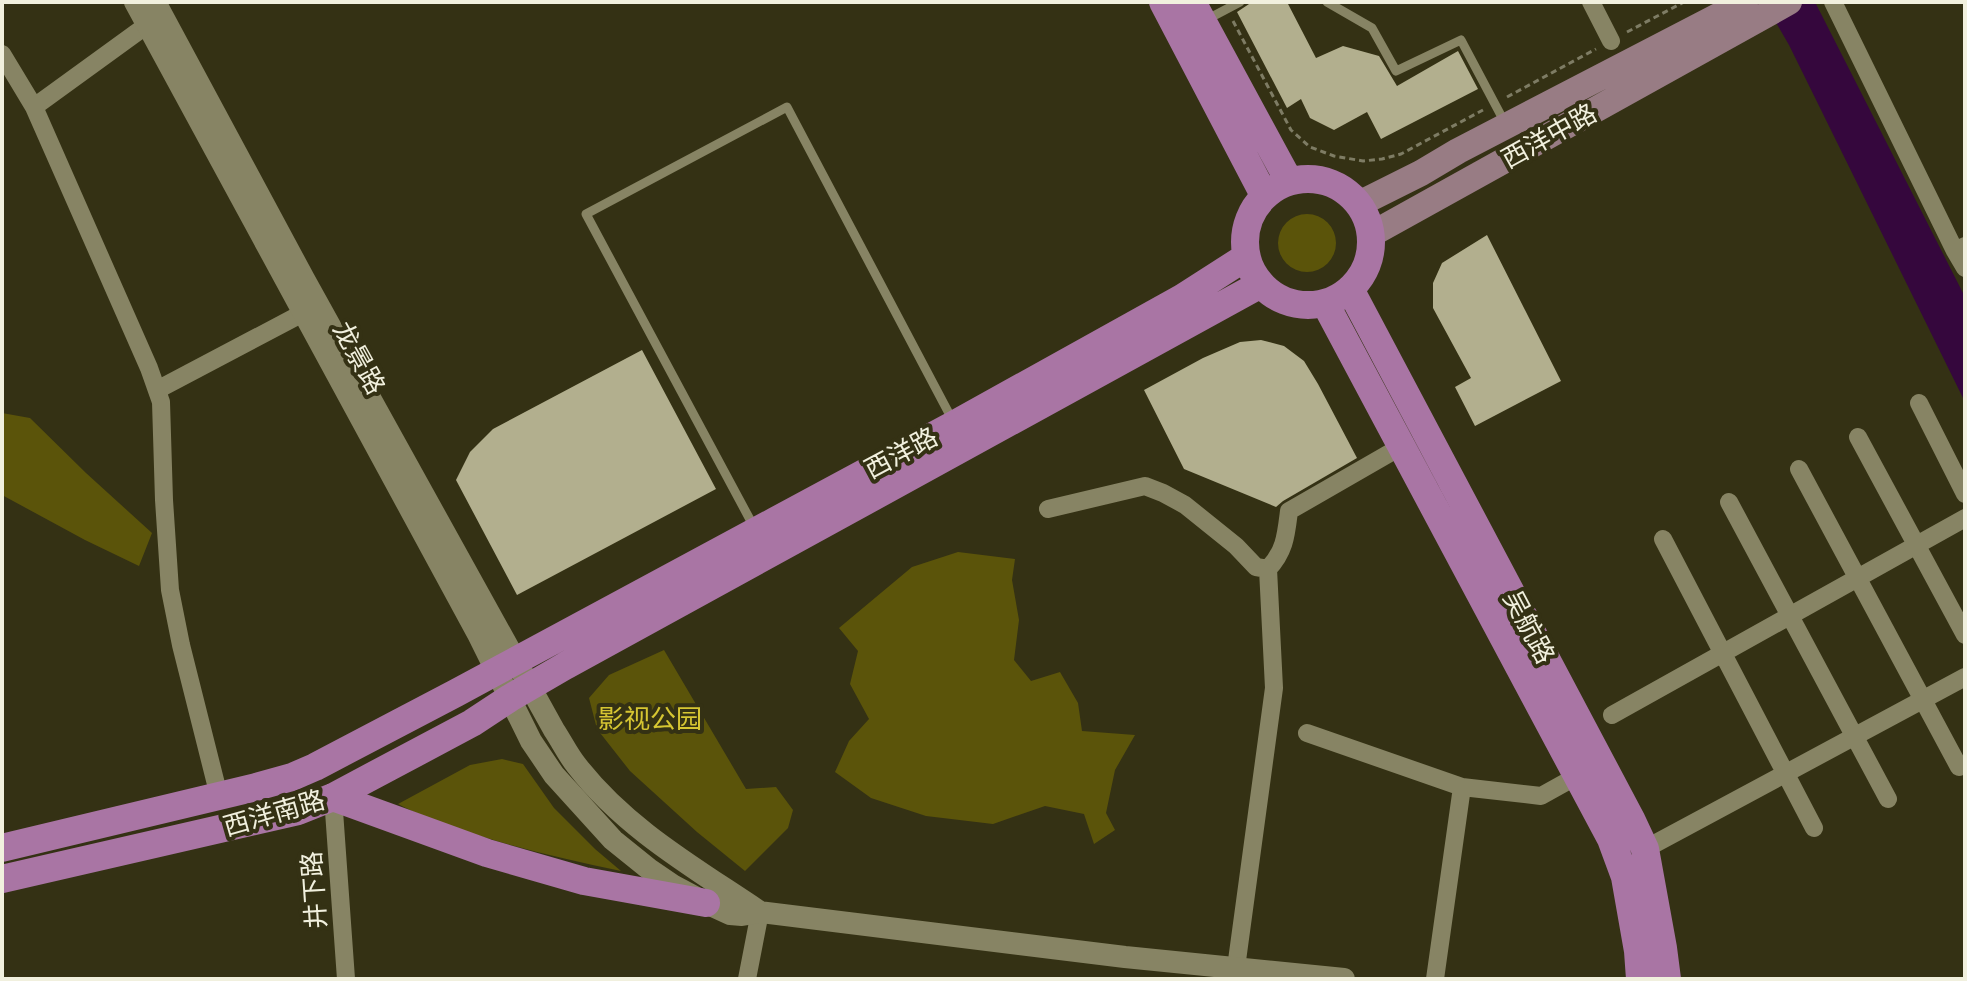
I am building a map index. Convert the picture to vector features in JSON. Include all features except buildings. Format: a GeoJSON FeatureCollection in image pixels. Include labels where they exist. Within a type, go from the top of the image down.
{"type":"FeatureCollection","features":[{"type":"Feature","properties":{"kind":"main road"},"geometry":{"type":"LineString","coordinates":[[1163,2],[1222,87],[1276,188]]}},
{"type":"Feature","properties":{"kind":"main road"},"geometry":{"type":"LineString","coordinates":[[1720,21],[1745,2]]}},
{"type":"Feature","properties":{"kind":"main road"},"geometry":{"type":"LineString","coordinates":[[1720,21],[1789,2]]}},
{"type":"Feature","properties":{"kind":"main road"},"geometry":{"type":"LineString","coordinates":[[1207,11],[1222,87]]}},
{"type":"Feature","properties":{"kind":"main road","name":"西洋中路"},"geometry":{"type":"LineString","coordinates":[[1359,204],[1458,151],[1500,115],[1720,21]]}},
{"type":"Feature","properties":{"kind":"main road","name":"西洋中路"},"geometry":{"type":"LineString","coordinates":[[1370,235],[1472,178],[1720,21]]}},
{"type":"Feature","properties":{"kind":"main road"},"geometry":{"type":"LineString","coordinates":[[1458,151],[1472,178]]}},
{"type":"Feature","properties":{"kind":"main road"},"geometry":{"type":"LineString","coordinates":[[1308,178],[1327,181],[1345,190],[1359,204],[1365,214],[1371,243],[1361,276],[1350,289],[1325,303],[1308,305],[1274,295],[1261,284],[1246,257],[1247,224],[1254,208],[1276,188],[1308,178]]}},
{"type":"Feature","properties":{"kind":"main road","name":"西洋路"},"geometry":{"type":"LineString","coordinates":[[565,666],[1188,309],[1246,257]]}},
{"type":"Feature","properties":{"kind":"main road","name":"西洋路"},"geometry":{"type":"LineString","coordinates":[[551,641],[955,424],[1188,309],[1261,284]]}},
{"type":"Feature","properties":{"kind":"main road","name":"吴航路"},"geometry":{"type":"LineString","coordinates":[[1350,289],[1402,446],[1611,839],[1625,877],[1640,979]]}},
{"type":"Feature","properties":{"kind":"main road","name":"吴航路"},"geometry":{"type":"LineString","coordinates":[[1325,303],[1374,364],[1631,819],[1645,849],[1667,979]]}},
{"type":"Feature","properties":{"kind":"main road","name":"西洋南路"},"geometry":{"type":"LineString","coordinates":[[2,848],[292,777],[551,641]]}},
{"type":"Feature","properties":{"kind":"main road","name":"西洋南路"},"geometry":{"type":"LineString","coordinates":[[2,879],[281,816],[333,797],[472,723],[565,666]]}},
{"type":"Feature","properties":{"kind":"main road"},"geometry":{"type":"LineString","coordinates":[[333,797],[487,853],[584,881],[706,903]]}},
{"type":"Feature","properties":{"kind":"street","name":"龙景路"},"geometry":{"type":"LineString","coordinates":[[135,2],[479,636],[506,666],[520,692],[531,741],[554,775],[613,840],[674,886],[730,914],[760,912],[1241,972],[1344,979]]}},
{"type":"Feature","properties":{"kind":"street"},"geometry":{"type":"LineString","coordinates":[[155,2],[506,666]]}},
{"type":"Feature","properties":{"kind":"street"},"geometry":{"type":"LineString","coordinates":[[1591,2],[1611,41]]}},
{"type":"Feature","properties":{"kind":"street"},"geometry":{"type":"LineString","coordinates":[[1833,2],[1960,248],[1965,268]]}},
{"type":"Feature","properties":{"kind":"street"},"geometry":{"type":"LineString","coordinates":[[34,107],[147,25]]}},
{"type":"Feature","properties":{"kind":"street"},"geometry":{"type":"LineString","coordinates":[[2,54],[34,107],[149,368],[161,402],[170,590],[219,796]]}},
{"type":"Feature","properties":{"kind":"street"},"geometry":{"type":"LineString","coordinates":[[157,390],[303,313]]}},
{"type":"Feature","properties":{"kind":"street"},"geometry":{"type":"LineString","coordinates":[[1919,403],[1965,494]]}},
{"type":"Feature","properties":{"kind":"street"},"geometry":{"type":"LineString","coordinates":[[1858,437],[1965,635]]}},
{"type":"Feature","properties":{"kind":"street"},"geometry":{"type":"LineString","coordinates":[[1241,972],[1274,688],[1268,569],[1279,558],[1289,511],[1402,446]]}},
{"type":"Feature","properties":{"kind":"street"},"geometry":{"type":"LineString","coordinates":[[1799,469],[1959,767]]}},
{"type":"Feature","properties":{"kind":"street"},"geometry":{"type":"LineString","coordinates":[[1048,509],[1145,486],[1185,505],[1236,546],[1256,567],[1268,569]]}},
{"type":"Feature","properties":{"kind":"street"},"geometry":{"type":"LineString","coordinates":[[1729,502],[1888,799]]}},
{"type":"Feature","properties":{"kind":"street"},"geometry":{"type":"LineString","coordinates":[[1612,715],[1965,518]]}},
{"type":"Feature","properties":{"kind":"street"},"geometry":{"type":"LineString","coordinates":[[1663,539],[1814,828]]}},
{"type":"Feature","properties":{"kind":"street"},"geometry":{"type":"LineString","coordinates":[[1645,849],[1965,677]]}},
{"type":"Feature","properties":{"kind":"street"},"geometry":{"type":"LineString","coordinates":[[520,692],[576,765],[630,822],[760,912],[747,979]]}},
{"type":"Feature","properties":{"kind":"street"},"geometry":{"type":"LineString","coordinates":[[1307,733],[1462,787],[1541,796],[1577,776]]}},
{"type":"Feature","properties":{"kind":"street"},"geometry":{"type":"LineString","coordinates":[[1435,979],[1462,787]]}},
{"type":"Feature","properties":{"kind":"street","name":"井下路"},"geometry":{"type":"LineString","coordinates":[[333,797],[346,979]]}},
{"type":"Feature","properties":{"kind":"lane"},"geometry":{"type":"LineString","coordinates":[[1207,11],[1240,2]]}},
{"type":"Feature","properties":{"kind":"lane"},"geometry":{"type":"LineString","coordinates":[[1327,2],[1372,28],[1396,71],[1461,40],[1500,115]]}},
{"type":"Feature","properties":{"kind":"lane"},"geometry":{"type":"LineString","coordinates":[[756,531],[586,214],[787,107],[955,424]]}},
{"type":"Feature","properties":{"kind":"path"},"geometry":{"type":"LineString","coordinates":[[1207,11],[1291,130],[1310,147],[1334,156],[1363,161],[1401,154],[1500,115],[1611,41],[1684,2]]}},
{"type":"Feature","properties":{"kind":"green space"},"geometry":{"type":"Polygon","coordinates":[[[1307,214],[1318,216],[1327,223],[1334,232],[1334,254],[1327,263],[1318,270],[1307,272],[1296,270],[1287,263],[1280,254],[1278,243],[1280,232],[1287,223],[1296,216],[1307,214]]]}},
{"type":"Feature","properties":{"kind":"green space"},"geometry":{"type":"Polygon","coordinates":[[[2,413],[30,418],[152,533],[139,566],[2,495],[2,413]]]}},
{"type":"Feature","properties":{"kind":"green space"},"geometry":{"type":"Polygon","coordinates":[[[958,552],[1015,559],[1012,580],[1019,620],[1014,660],[1031,681],[1060,672],[1078,703],[1082,731],[1135,735],[1115,770],[1106,813],[1115,830],[1094,844],[1084,814],[1045,806],[993,824],[926,816],[871,798],[835,772],[849,741],[869,719],[850,684],[858,651],[839,628],[912,567],[958,552]]]}},
{"type":"Feature","properties":{"kind":"green space","name":"影视公园"},"geometry":{"type":"Polygon","coordinates":[[[664,650],[746,789],[776,787],[793,810],[788,828],[745,871],[630,771],[597,729],[589,698],[609,675],[664,650]]]}},
{"type":"Feature","properties":{"kind":"green space"},"geometry":{"type":"Polygon","coordinates":[[[502,759],[523,764],[554,808],[621,871],[495,841],[398,804],[470,765],[502,759]]]}},
{"type":"Feature","properties":{"kind":"shaded area"},"geometry":{"type":"Polygon","coordinates":[[[1764,2],[1815,2],[1965,297],[1965,402],[1789,45],[1764,2]]]}}]}
